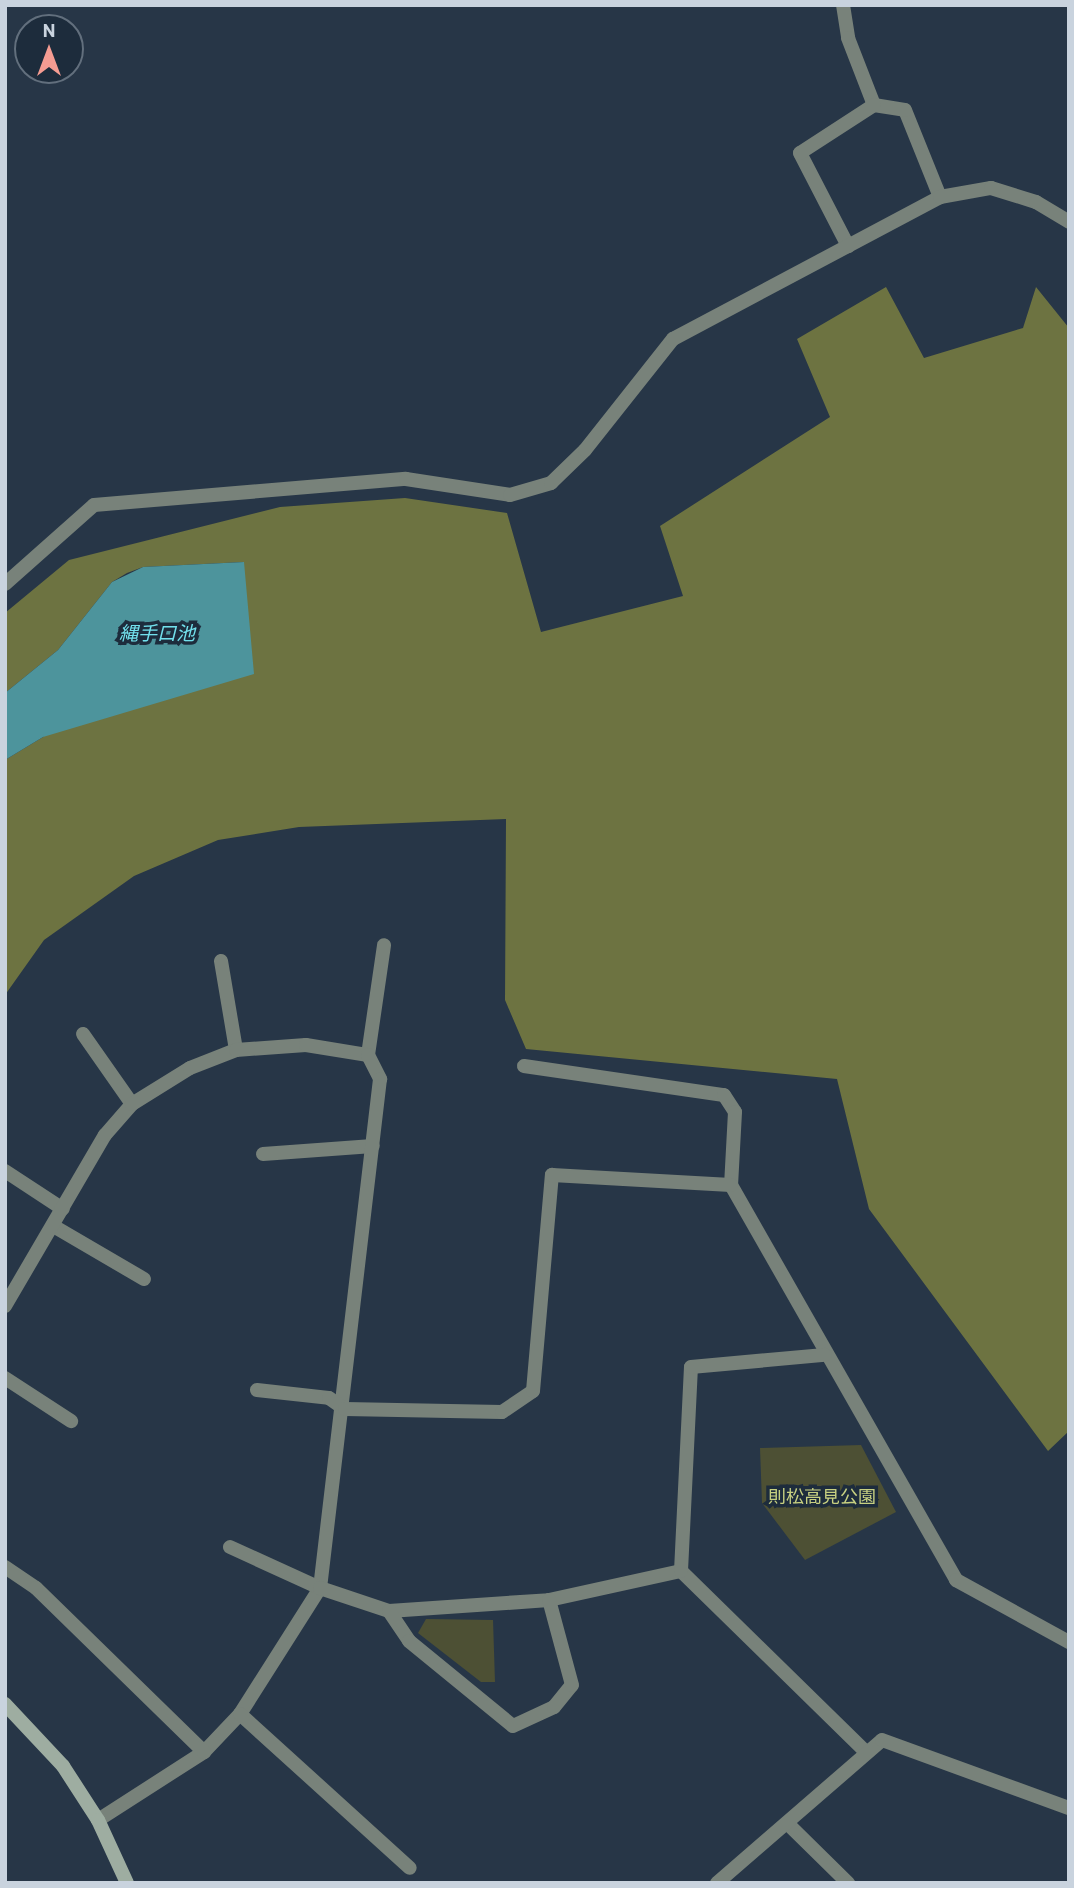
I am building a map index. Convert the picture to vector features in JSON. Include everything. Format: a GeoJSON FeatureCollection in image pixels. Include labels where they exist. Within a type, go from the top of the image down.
{"type":"FeatureCollection","features":[{"type":"Feature","properties":{"kind":"street"},"geometry":{"type":"LineString","coordinates":[[843,5],[848,38],[874,105]]}},
{"type":"Feature","properties":{"kind":"street"},"geometry":{"type":"LineString","coordinates":[[848,246],[800,153],[874,105],[905,110],[940,197]]}},
{"type":"Feature","properties":{"kind":"street"},"geometry":{"type":"LineString","coordinates":[[5,584],[94,505],[406,479],[510,495],[551,483],[585,450],[673,339],[940,197],[991,188],[1036,202],[1069,222]]}},
{"type":"Feature","properties":{"kind":"street"},"geometry":{"type":"LineString","coordinates":[[98,1820],[204,1752],[240,1714],[320,1588],[345,1409],[380,1079],[368,1055],[384,945]]}},
{"type":"Feature","properties":{"kind":"street"},"geometry":{"type":"LineString","coordinates":[[221,961],[236,1050]]}},
{"type":"Feature","properties":{"kind":"street"},"geometry":{"type":"LineString","coordinates":[[83,1034],[132,1104]]}},
{"type":"Feature","properties":{"kind":"street"},"geometry":{"type":"LineString","coordinates":[[5,1306],[55,1227],[105,1135],[132,1104],[190,1069],[236,1050],[306,1045],[368,1055]]}},
{"type":"Feature","properties":{"kind":"street"},"geometry":{"type":"LineString","coordinates":[[524,1066],[724,1094],[735,1112],[731,1185],[824,1355],[956,1580],[1069,1642]]}},
{"type":"Feature","properties":{"kind":"street"},"geometry":{"type":"LineString","coordinates":[[262,1154],[373,1146]]}},
{"type":"Feature","properties":{"kind":"street"},"geometry":{"type":"LineString","coordinates":[[5,1171],[63,1209]]}},
{"type":"Feature","properties":{"kind":"street"},"geometry":{"type":"LineString","coordinates":[[257,1390],[329,1398],[345,1409],[502,1412],[533,1391],[552,1175],[731,1185]]}},
{"type":"Feature","properties":{"kind":"street"},"geometry":{"type":"LineString","coordinates":[[55,1227],[144,1279]]}},
{"type":"Feature","properties":{"kind":"street"},"geometry":{"type":"LineString","coordinates":[[824,1355],[691,1367],[681,1571],[865,1751]]}},
{"type":"Feature","properties":{"kind":"street"},"geometry":{"type":"LineString","coordinates":[[5,1378],[71,1421]]}},
{"type":"Feature","properties":{"kind":"street"},"geometry":{"type":"LineString","coordinates":[[230,1547],[320,1588],[389,1611],[549,1600],[681,1571]]}},
{"type":"Feature","properties":{"kind":"street"},"geometry":{"type":"LineString","coordinates":[[5,1567],[36,1588],[204,1752]]}},
{"type":"Feature","properties":{"kind":"street"},"geometry":{"type":"LineString","coordinates":[[389,1611],[409,1641],[513,1726],[554,1707],[572,1685],[549,1600]]}},
{"type":"Feature","properties":{"kind":"street"},"geometry":{"type":"LineString","coordinates":[[5,1704],[64,1766],[98,1820],[127,1883]]}},
{"type":"Feature","properties":{"kind":"street"},"geometry":{"type":"LineString","coordinates":[[240,1714],[410,1868]]}},
{"type":"Feature","properties":{"kind":"street"},"geometry":{"type":"LineString","coordinates":[[717,1883],[789,1825],[865,1751],[882,1740],[1069,1808]]}},
{"type":"Feature","properties":{"kind":"street"},"geometry":{"type":"LineString","coordinates":[[789,1825],[848,1883]]}},
{"type":"Feature","properties":{"kind":"green space","name":"則松高見公園"},"geometry":{"type":"Polygon","coordinates":[[[861,1445],[896,1512],[805,1560],[762,1503],[760,1448],[861,1445]]]}},
{"type":"Feature","properties":{"kind":"green space"},"geometry":{"type":"Polygon","coordinates":[[[426,1619],[493,1620],[495,1682],[481,1682],[418,1633],[426,1619]]]}},
{"type":"Feature","properties":{"kind":"shaded area"},"geometry":{"type":"Polygon","coordinates":[[[886,287],[924,358],[1023,328],[1036,287],[1069,328],[1069,1431],[1048,1451],[869,1209],[837,1079],[526,1049],[505,1000],[506,819],[299,827],[218,840],[134,876],[44,940],[5,995],[5,760],[43,737],[244,562],[143,567],[127,573],[112,582],[58,650],[5,693],[5,613],[69,560],[280,507],[405,498],[507,513],[541,632],[683,596],[660,526],[830,417],[797,339],[886,287]]]}},
{"type":"Feature","properties":{"kind":"water","name":"縄手口池"},"geometry":{"type":"Polygon","coordinates":[[[244,562],[254,674],[43,737],[5,760],[5,693],[58,650],[112,582],[143,567],[244,562]]]}}]}
